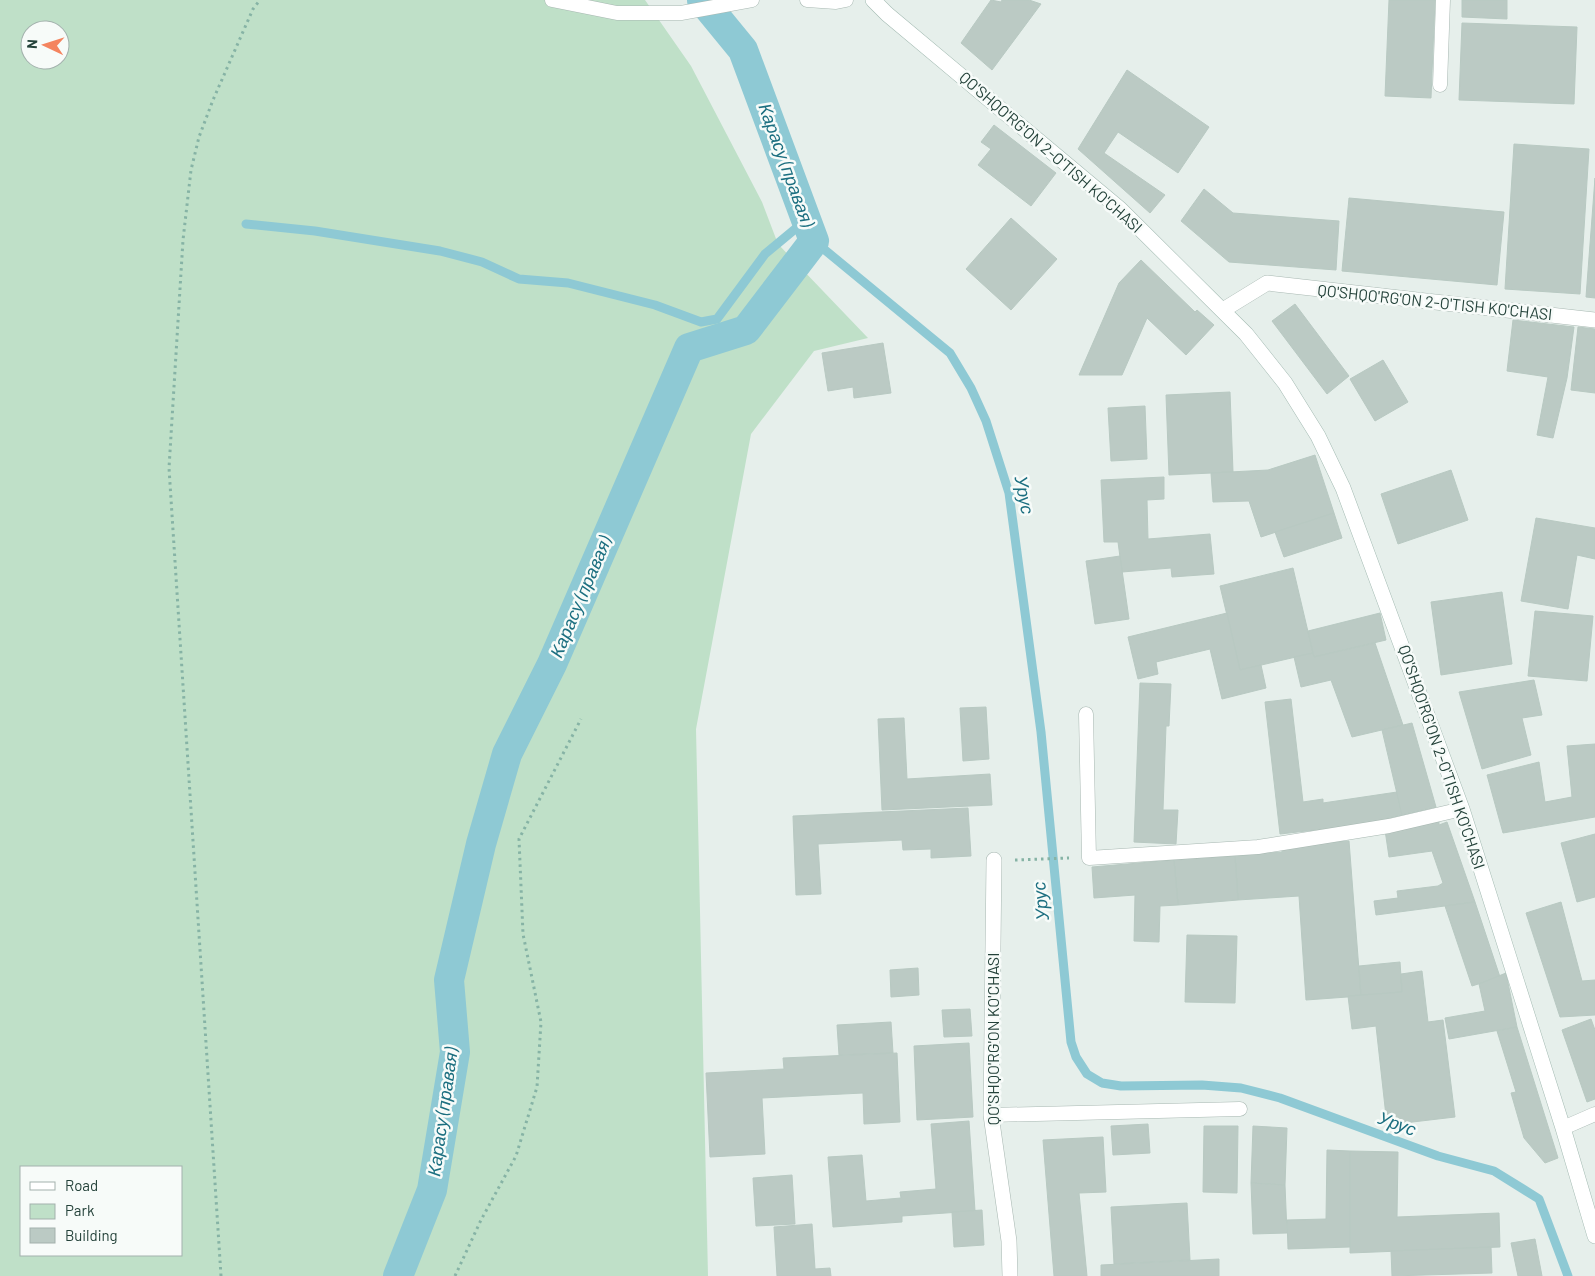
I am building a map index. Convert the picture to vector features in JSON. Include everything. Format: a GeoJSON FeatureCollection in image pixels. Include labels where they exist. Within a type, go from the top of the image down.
{"type":"FeatureCollection","features":[{"type":"Feature","properties":{"kind":"street","name":"QO'SHQO'RG'ON 2-O'TISH KO'CHASI"},"geometry":{"type":"LineString","coordinates":[[873,0],[887,14],[1120,209],[1223,310],[1262,352],[1285,383],[1331,461],[1368,552],[1462,809],[1563,1128],[1595,1236]]}},
{"type":"Feature","properties":{"kind":"street","name":"QO'SHQO'RG'ON 2-O'TISH KO'CHASI"},"geometry":{"type":"LineString","coordinates":[[1223,310],[1267,283],[1595,320]]}},
{"type":"Feature","properties":{"kind":"street","name":"QO'SHQO'RG'ON KO'CHASI"},"geometry":{"type":"LineString","coordinates":[[994,860],[991,1114],[1009,1241],[1010,1276]]}},
{"type":"Feature","properties":{"kind":"lane"},"geometry":{"type":"LineString","coordinates":[[552,0],[618,13],[680,13],[752,0]]}},
{"type":"Feature","properties":{"kind":"lane"},"geometry":{"type":"LineString","coordinates":[[807,0],[836,2],[846,0]]}},
{"type":"Feature","properties":{"kind":"lane"},"geometry":{"type":"LineString","coordinates":[[1440,85],[1443,0]]}},
{"type":"Feature","properties":{"kind":"lane"},"geometry":{"type":"LineString","coordinates":[[1086,714],[1090,858],[1258,847],[1389,826],[1462,809]]}},
{"type":"Feature","properties":{"kind":"lane"},"geometry":{"type":"LineString","coordinates":[[991,1114],[1240,1109]]}},
{"type":"Feature","properties":{"kind":"lane"},"geometry":{"type":"LineString","coordinates":[[1563,1128],[1595,1114]]}},
{"type":"Feature","properties":{"kind":"path"},"geometry":{"type":"LineString","coordinates":[[221,1276],[169,468],[182,240],[191,170],[199,137],[213,100],[253,9],[260,0]]}},
{"type":"Feature","properties":{"kind":"path"},"geometry":{"type":"LineString","coordinates":[[455,1276],[481,1220],[516,1156],[537,1087],[541,1022],[524,934],[519,839],[581,719]]}},
{"type":"Feature","properties":{"kind":"path"},"geometry":{"type":"LineString","coordinates":[[994,860],[1090,858]]}},
{"type":"Feature","properties":{"kind":"green space"},"geometry":{"type":"Polygon","coordinates":[[[0,0],[645,0],[691,66],[762,202],[778,244],[868,338],[814,351],[751,434],[696,729],[708,1276],[0,1276],[0,0]]]}},
{"type":"Feature","properties":{"kind":"building"},"geometry":{"type":"Polygon","coordinates":[[[991,0],[1001,2],[1002,0],[1029,0],[1041,4],[992,70],[961,43],[991,0]]]}},
{"type":"Feature","properties":{"kind":"building"},"geometry":{"type":"Polygon","coordinates":[[[1389,0],[1435,0],[1431,98],[1385,96],[1389,0]]]}},
{"type":"Feature","properties":{"kind":"building"},"geometry":{"type":"Polygon","coordinates":[[[1462,0],[1507,0],[1507,19],[1462,17],[1462,0]]]}},
{"type":"Feature","properties":{"kind":"building"},"geometry":{"type":"Polygon","coordinates":[[[1462,23],[1577,27],[1574,104],[1459,100],[1462,23]]]}},
{"type":"Feature","properties":{"kind":"building"},"geometry":{"type":"Polygon","coordinates":[[[1127,70],[1209,127],[1178,173],[1118,132],[1104,153],[1165,195],[1150,213],[1078,149],[1127,70]]]}},
{"type":"Feature","properties":{"kind":"building"},"geometry":{"type":"Polygon","coordinates":[[[994,125],[1056,173],[1031,206],[978,165],[991,149],[981,142],[994,125]]]}},
{"type":"Feature","properties":{"kind":"building"},"geometry":{"type":"Polygon","coordinates":[[[1514,144],[1589,149],[1580,294],[1505,289],[1514,144]]]}},
{"type":"Feature","properties":{"kind":"building"},"geometry":{"type":"Polygon","coordinates":[[[1595,178],[1595,298],[1586,297],[1595,178]]]}},
{"type":"Feature","properties":{"kind":"building"},"geometry":{"type":"Polygon","coordinates":[[[1204,189],[1233,213],[1339,221],[1336,270],[1229,262],[1181,221],[1204,189]]]}},
{"type":"Feature","properties":{"kind":"building"},"geometry":{"type":"Polygon","coordinates":[[[1349,198],[1504,212],[1497,285],[1342,271],[1349,198]]]}},
{"type":"Feature","properties":{"kind":"building"},"geometry":{"type":"Polygon","coordinates":[[[1011,218],[1057,259],[1011,310],[966,269],[1011,218]]]}},
{"type":"Feature","properties":{"kind":"building"},"geometry":{"type":"Polygon","coordinates":[[[1141,260],[1195,312],[1197,310],[1214,325],[1186,355],[1147,318],[1122,375],[1079,375],[1119,283],[1141,260]]]}},
{"type":"Feature","properties":{"kind":"building"},"geometry":{"type":"Polygon","coordinates":[[[1295,304],[1349,376],[1327,394],[1272,321],[1295,304]]]}},
{"type":"Feature","properties":{"kind":"building"},"geometry":{"type":"Polygon","coordinates":[[[1513,320],[1574,327],[1567,378],[1553,438],[1537,435],[1548,377],[1507,371],[1513,320]]]}},
{"type":"Feature","properties":{"kind":"building"},"geometry":{"type":"Polygon","coordinates":[[[1578,327],[1595,329],[1595,393],[1571,390],[1578,327]]]}},
{"type":"Feature","properties":{"kind":"building"},"geometry":{"type":"Polygon","coordinates":[[[883,343],[891,393],[854,398],[853,387],[828,391],[822,353],[883,343]]]}},
{"type":"Feature","properties":{"kind":"building"},"geometry":{"type":"Polygon","coordinates":[[[1383,360],[1408,402],[1375,421],[1350,379],[1383,360]]]}},
{"type":"Feature","properties":{"kind":"building"},"geometry":{"type":"Polygon","coordinates":[[[1230,392],[1233,472],[1169,475],[1166,395],[1230,392]]]}},
{"type":"Feature","properties":{"kind":"building"},"geometry":{"type":"Polygon","coordinates":[[[1145,406],[1147,459],[1111,461],[1108,408],[1145,406]]]}},
{"type":"Feature","properties":{"kind":"building"},"geometry":{"type":"Polygon","coordinates":[[[1315,455],[1334,513],[1261,537],[1249,501],[1213,502],[1211,473],[1268,470],[1315,455]]]}},
{"type":"Feature","properties":{"kind":"building"},"geometry":{"type":"Polygon","coordinates":[[[1451,470],[1468,520],[1398,544],[1381,494],[1451,470]]]}},
{"type":"Feature","properties":{"kind":"building"},"geometry":{"type":"Polygon","coordinates":[[[1164,477],[1164,499],[1147,500],[1148,539],[1210,534],[1214,574],[1172,577],[1171,568],[1122,572],[1118,542],[1104,542],[1101,480],[1164,477]]]}},
{"type":"Feature","properties":{"kind":"building"},"geometry":{"type":"Polygon","coordinates":[[[1334,513],[1342,538],[1284,557],[1275,532],[1334,513]]]}},
{"type":"Feature","properties":{"kind":"building"},"geometry":{"type":"Polygon","coordinates":[[[1536,518],[1595,528],[1595,559],[1577,555],[1568,609],[1521,601],[1536,518]]]}},
{"type":"Feature","properties":{"kind":"building"},"geometry":{"type":"Polygon","coordinates":[[[1120,556],[1129,619],[1095,624],[1086,561],[1120,556]]]}},
{"type":"Feature","properties":{"kind":"building"},"geometry":{"type":"Polygon","coordinates":[[[1293,568],[1313,653],[1240,670],[1220,586],[1293,568]]]}},
{"type":"Feature","properties":{"kind":"building"},"geometry":{"type":"Polygon","coordinates":[[[1502,592],[1512,664],[1441,675],[1431,602],[1502,592]]]}},
{"type":"Feature","properties":{"kind":"building"},"geometry":{"type":"Polygon","coordinates":[[[1535,611],[1593,616],[1587,681],[1528,676],[1535,611]]]}},
{"type":"Feature","properties":{"kind":"building"},"geometry":{"type":"Polygon","coordinates":[[[1227,613],[1240,670],[1261,665],[1266,688],[1222,699],[1210,649],[1156,662],[1158,674],[1138,679],[1128,637],[1227,613]]]}},
{"type":"Feature","properties":{"kind":"building"},"geometry":{"type":"Polygon","coordinates":[[[1380,613],[1386,640],[1314,657],[1308,631],[1380,613]]]}},
{"type":"Feature","properties":{"kind":"building"},"geometry":{"type":"Polygon","coordinates":[[[1375,643],[1403,725],[1352,737],[1331,680],[1301,687],[1294,657],[1313,653],[1314,657],[1375,643]]]}},
{"type":"Feature","properties":{"kind":"building"},"geometry":{"type":"Polygon","coordinates":[[[1534,680],[1542,715],[1522,718],[1531,755],[1482,769],[1459,692],[1534,680]]]}},
{"type":"Feature","properties":{"kind":"building"},"geometry":{"type":"Polygon","coordinates":[[[1140,683],[1171,684],[1169,726],[1166,726],[1163,810],[1178,810],[1176,844],[1134,842],[1140,683]]]}},
{"type":"Feature","properties":{"kind":"building"},"geometry":{"type":"Polygon","coordinates":[[[1291,699],[1303,802],[1323,799],[1323,803],[1397,792],[1402,815],[1359,825],[1280,834],[1265,702],[1291,699]]]}},
{"type":"Feature","properties":{"kind":"building"},"geometry":{"type":"Polygon","coordinates":[[[986,707],[989,759],[963,761],[960,708],[986,707]]]}},
{"type":"Feature","properties":{"kind":"building"},"geometry":{"type":"Polygon","coordinates":[[[904,718],[907,779],[990,774],[992,805],[882,810],[878,719],[904,718]]]}},
{"type":"Feature","properties":{"kind":"building"},"geometry":{"type":"Polygon","coordinates":[[[1412,723],[1436,807],[1402,815],[1382,730],[1412,723]]]}},
{"type":"Feature","properties":{"kind":"building"},"geometry":{"type":"Polygon","coordinates":[[[1595,744],[1595,817],[1503,833],[1487,775],[1539,762],[1545,802],[1572,797],[1567,746],[1595,744]]]}},
{"type":"Feature","properties":{"kind":"building"},"geometry":{"type":"Polygon","coordinates":[[[968,808],[971,856],[931,858],[931,849],[903,850],[902,840],[818,844],[821,894],[796,895],[793,816],[968,808]]]}},
{"type":"Feature","properties":{"kind":"building"},"geometry":{"type":"Polygon","coordinates":[[[1439,822],[1439,825],[1447,822],[1475,902],[1376,915],[1374,901],[1398,898],[1397,891],[1438,886],[1443,883],[1432,851],[1389,857],[1385,830],[1439,822]]]}},
{"type":"Feature","properties":{"kind":"building"},"geometry":{"type":"Polygon","coordinates":[[[1595,834],[1595,897],[1577,902],[1561,843],[1595,834]]]}},
{"type":"Feature","properties":{"kind":"building"},"geometry":{"type":"Polygon","coordinates":[[[1349,841],[1361,996],[1306,1000],[1299,896],[1238,900],[1235,856],[1282,852],[1282,846],[1349,841]]]}},
{"type":"Feature","properties":{"kind":"building"},"geometry":{"type":"Polygon","coordinates":[[[1235,856],[1238,900],[1178,905],[1174,860],[1235,856]]]}},
{"type":"Feature","properties":{"kind":"building"},"geometry":{"type":"Polygon","coordinates":[[[1174,860],[1178,905],[1160,906],[1159,942],[1134,941],[1135,895],[1094,898],[1092,867],[1174,860]]]}},
{"type":"Feature","properties":{"kind":"building"},"geometry":{"type":"Polygon","coordinates":[[[1475,902],[1500,977],[1472,986],[1445,906],[1475,902]]]}},
{"type":"Feature","properties":{"kind":"building"},"geometry":{"type":"Polygon","coordinates":[[[1561,902],[1582,981],[1595,980],[1595,1015],[1560,1017],[1526,913],[1561,902]]]}},
{"type":"Feature","properties":{"kind":"building"},"geometry":{"type":"Polygon","coordinates":[[[1187,935],[1237,936],[1235,1003],[1185,1002],[1187,935]]]}},
{"type":"Feature","properties":{"kind":"building"},"geometry":{"type":"Polygon","coordinates":[[[1400,962],[1402,992],[1361,996],[1359,966],[1400,962]]]}},
{"type":"Feature","properties":{"kind":"building"},"geometry":{"type":"Polygon","coordinates":[[[918,968],[919,995],[891,997],[890,970],[918,968]]]}},
{"type":"Feature","properties":{"kind":"building"},"geometry":{"type":"Polygon","coordinates":[[[1422,971],[1428,1022],[1443,1020],[1455,1117],[1387,1125],[1376,1026],[1352,1029],[1348,996],[1402,992],[1401,974],[1422,971]]]}},
{"type":"Feature","properties":{"kind":"building"},"geometry":{"type":"Polygon","coordinates":[[[1506,973],[1517,1027],[1449,1039],[1445,1018],[1485,1011],[1479,984],[1506,973]]]}},
{"type":"Feature","properties":{"kind":"building"},"geometry":{"type":"Polygon","coordinates":[[[970,1009],[972,1036],[944,1037],[942,1010],[970,1009]]]}},
{"type":"Feature","properties":{"kind":"building"},"geometry":{"type":"Polygon","coordinates":[[[1591,1019],[1595,1030],[1595,1099],[1587,1102],[1562,1030],[1591,1019]]]}},
{"type":"Feature","properties":{"kind":"building"},"geometry":{"type":"Polygon","coordinates":[[[891,1022],[893,1053],[839,1055],[837,1025],[891,1022]]]}},
{"type":"Feature","properties":{"kind":"building"},"geometry":{"type":"Polygon","coordinates":[[[1517,1027],[1558,1158],[1545,1163],[1524,1138],[1511,1093],[1516,1092],[1497,1031],[1517,1027]]]}},
{"type":"Feature","properties":{"kind":"building"},"geometry":{"type":"Polygon","coordinates":[[[969,1043],[973,1117],[917,1120],[914,1046],[969,1043]]]}},
{"type":"Feature","properties":{"kind":"building"},"geometry":{"type":"Polygon","coordinates":[[[897,1053],[900,1122],[864,1124],[863,1093],[762,1098],[765,1154],[710,1157],[706,1073],[784,1069],[783,1058],[897,1053]]]}},
{"type":"Feature","properties":{"kind":"building"},"geometry":{"type":"Polygon","coordinates":[[[969,1121],[975,1211],[902,1216],[902,1222],[833,1227],[828,1157],[862,1155],[866,1201],[901,1198],[900,1192],[936,1189],[931,1124],[969,1121]]]}},
{"type":"Feature","properties":{"kind":"building"},"geometry":{"type":"Polygon","coordinates":[[[1148,1124],[1150,1153],[1113,1155],[1111,1126],[1148,1124]]]}},
{"type":"Feature","properties":{"kind":"building"},"geometry":{"type":"Polygon","coordinates":[[[1204,1126],[1238,1126],[1237,1193],[1203,1192],[1204,1126]]]}},
{"type":"Feature","properties":{"kind":"building"},"geometry":{"type":"Polygon","coordinates":[[[1253,1126],[1287,1128],[1285,1185],[1251,1183],[1253,1126]]]}},
{"type":"Feature","properties":{"kind":"building"},"geometry":{"type":"Polygon","coordinates":[[[1103,1137],[1106,1192],[1079,1193],[1087,1276],[1054,1276],[1043,1140],[1103,1137]]]}},
{"type":"Feature","properties":{"kind":"building"},"geometry":{"type":"Polygon","coordinates":[[[1327,1150],[1350,1151],[1350,1247],[1288,1249],[1287,1220],[1326,1219],[1327,1150]]]}},
{"type":"Feature","properties":{"kind":"building"},"geometry":{"type":"Polygon","coordinates":[[[1350,1151],[1398,1152],[1397,1217],[1499,1213],[1500,1247],[1350,1253],[1350,1151]]]}},
{"type":"Feature","properties":{"kind":"building"},"geometry":{"type":"Polygon","coordinates":[[[792,1175],[795,1224],[756,1226],[753,1178],[792,1175]]]}},
{"type":"Feature","properties":{"kind":"building"},"geometry":{"type":"Polygon","coordinates":[[[1251,1183],[1285,1185],[1287,1233],[1253,1234],[1251,1183]]]}},
{"type":"Feature","properties":{"kind":"building"},"geometry":{"type":"Polygon","coordinates":[[[1187,1203],[1190,1260],[1114,1264],[1111,1207],[1187,1203]]]}},
{"type":"Feature","properties":{"kind":"building"},"geometry":{"type":"Polygon","coordinates":[[[982,1210],[984,1245],[954,1247],[952,1212],[982,1210]]]}},
{"type":"Feature","properties":{"kind":"building"},"geometry":{"type":"Polygon","coordinates":[[[812,1224],[815,1269],[830,1268],[831,1276],[777,1276],[774,1227],[812,1224]]]}},
{"type":"Feature","properties":{"kind":"building"},"geometry":{"type":"Polygon","coordinates":[[[1535,1239],[1542,1276],[1518,1276],[1511,1243],[1535,1239]]]}},
{"type":"Feature","properties":{"kind":"building"},"geometry":{"type":"Polygon","coordinates":[[[1491,1247],[1492,1273],[1392,1276],[1391,1251],[1491,1247]]]}},
{"type":"Feature","properties":{"kind":"building"},"geometry":{"type":"Polygon","coordinates":[[[1219,1259],[1219,1276],[1101,1276],[1101,1265],[1219,1259]]]}},
{"type":"Feature","properties":{"kind":"waterway","name":"Карасу (правая)"},"geometry":{"type":"LineString","coordinates":[[398,1276],[432,1190],[455,1052],[449,980],[481,844],[507,754],[552,664],[689,348],[746,330],[814,241],[743,50],[702,0]]}},
{"type":"Feature","properties":{"kind":"waterway"},"geometry":{"type":"LineString","coordinates":[[246,224],[315,231],[440,251],[482,262],[519,279],[568,283],[655,305],[701,322],[717,319],[765,254],[806,220]]}},
{"type":"Feature","properties":{"kind":"waterway","name":"Урус"},"geometry":{"type":"LineString","coordinates":[[814,241],[950,353],[971,388],[986,421],[1009,493],[1041,732],[1071,1042],[1076,1057],[1087,1074],[1102,1083],[1121,1086],[1202,1085],[1241,1088],[1280,1098],[1438,1156],[1494,1171],[1539,1199],[1568,1276]]}}]}
